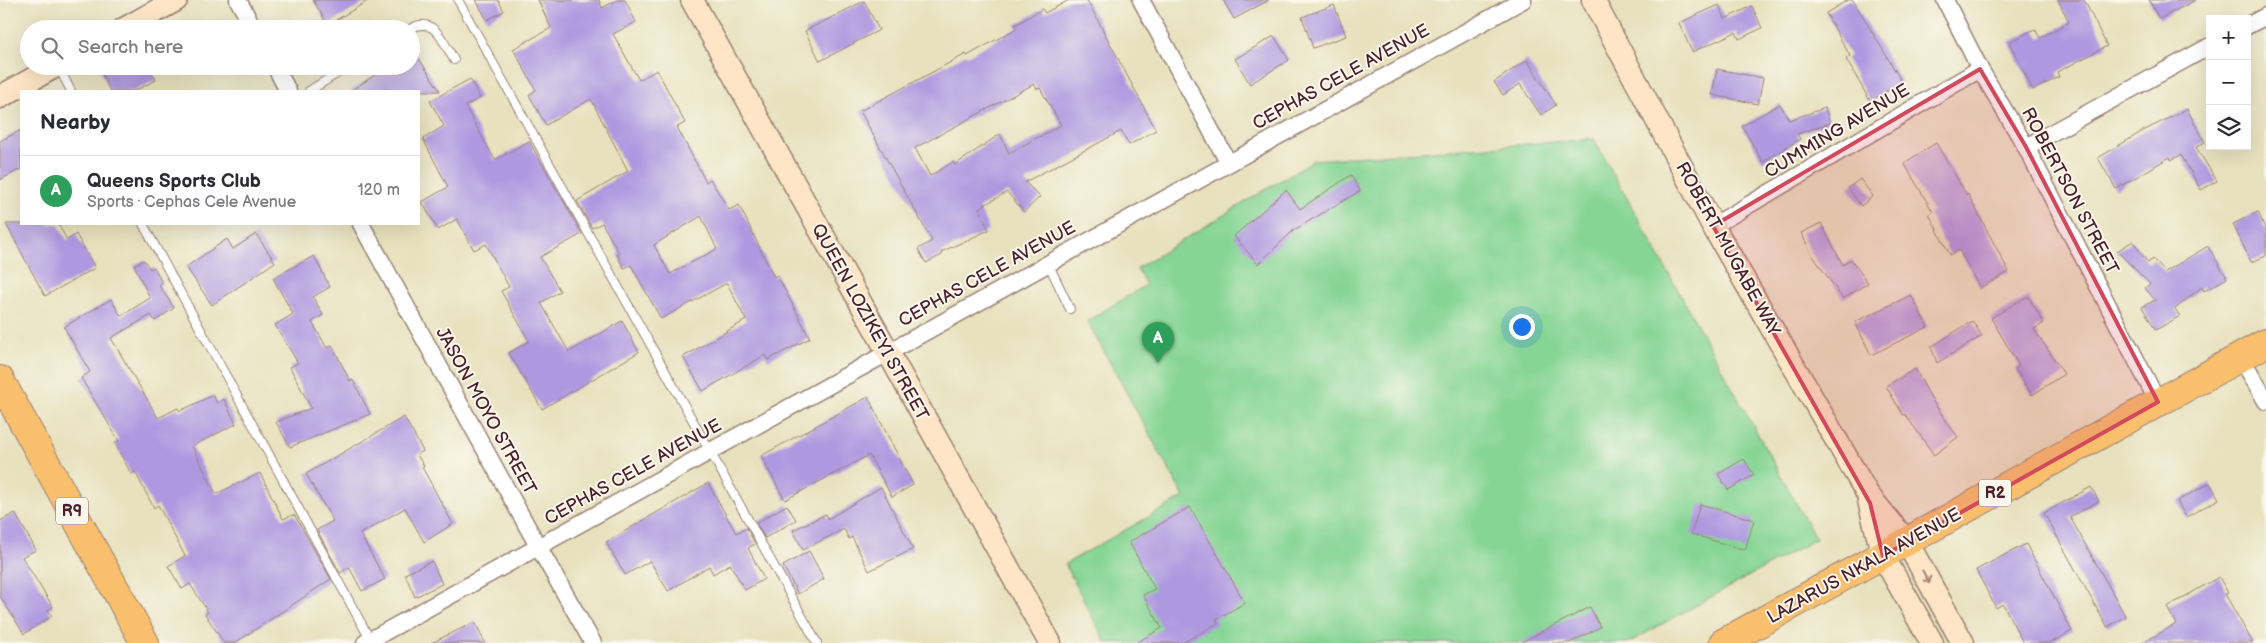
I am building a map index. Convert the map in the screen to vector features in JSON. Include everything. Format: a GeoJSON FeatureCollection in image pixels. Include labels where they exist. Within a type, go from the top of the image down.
{"type":"FeatureCollection","features":[{"type":"Feature","properties":{"kind":"highway","name":"LAZARUS NKALA AVENUE"},"geometry":{"type":"LineString","coordinates":[[1723,643],[2266,343]]}},
{"type":"Feature","properties":{"kind":"highway","name":"R9"},"geometry":{"type":"LineString","coordinates":[[0,380],[144,643]]}},
{"type":"Feature","properties":{"kind":"main road"},"geometry":{"type":"LineString","coordinates":[[140,20],[176,0]]}},
{"type":"Feature","properties":{"kind":"main road","name":"QUEEN LOZIKEYI STREET"},"geometry":{"type":"LineString","coordinates":[[692,0],[1050,643]]}},
{"type":"Feature","properties":{"kind":"main road","name":"ROBERT MUGABE WAY"},"geometry":{"type":"LineString","coordinates":[[1593,0],[1713,226],[1868,495],[1907,542],[1963,643]]}},
{"type":"Feature","properties":{"kind":"main road"},"geometry":{"type":"LineString","coordinates":[[0,97],[40,75]]}},
{"type":"Feature","properties":{"kind":"main road","name":"ROBERT MUGABE WAY"},"geometry":{"type":"LineString","coordinates":[[1868,495],[1883,556],[1932,643]]}},
{"type":"Feature","properties":{"kind":"street"},"geometry":{"type":"LineString","coordinates":[[238,0],[249,20]]}},
{"type":"Feature","properties":{"kind":"street"},"geometry":{"type":"LineString","coordinates":[[1141,0],[1228,162]]}},
{"type":"Feature","properties":{"kind":"street","name":"CEPHAS CELE AVENUE"},"geometry":{"type":"LineString","coordinates":[[369,642],[1228,162],[1523,0]]}},
{"type":"Feature","properties":{"kind":"street","name":"ROBERTSON STREET"},"geometry":{"type":"LineString","coordinates":[[1945,0],[1980,69],[2026,147],[2158,402]]}},
{"type":"Feature","properties":{"kind":"street"},"geometry":{"type":"LineString","coordinates":[[2251,24],[2266,16]]}},
{"type":"Feature","properties":{"kind":"street"},"geometry":{"type":"LineString","coordinates":[[2026,147],[2206,48]]}},
{"type":"Feature","properties":{"kind":"street","name":"CUMMING AVENUE"},"geometry":{"type":"LineString","coordinates":[[1713,226],[1980,69]]}},
{"type":"Feature","properties":{"kind":"street"},"geometry":{"type":"LineString","coordinates":[[280,75],[287,90]]}},
{"type":"Feature","properties":{"kind":"street","name":"JASON MOYO STREET"},"geometry":{"type":"LineString","coordinates":[[362,225],[538,548],[593,643]]}},
{"type":"Feature","properties":{"kind":"street"},"geometry":{"type":"LineString","coordinates":[[2241,357],[2266,401]]}},
{"type":"Feature","properties":{"kind":"lane"},"geometry":{"type":"LineString","coordinates":[[458,0],[709,452],[818,643]]}},
{"type":"Feature","properties":{"kind":"lane"},"geometry":{"type":"LineString","coordinates":[[420,25],[428,25],[436,30],[454,60]]}},
{"type":"Feature","properties":{"kind":"lane"},"geometry":{"type":"LineString","coordinates":[[62,75],[70,90]]}},
{"type":"Feature","properties":{"kind":"lane"},"geometry":{"type":"LineString","coordinates":[[311,90],[335,75]]}},
{"type":"Feature","properties":{"kind":"lane"},"geometry":{"type":"LineString","coordinates":[[144,225],[369,642]]}},
{"type":"Feature","properties":{"kind":"lane"},"geometry":{"type":"LineString","coordinates":[[1048,263],[1070,309]]}},
{"type":"Feature","properties":{"kind":"highlighted area"},"geometry":{"type":"Polygon","coordinates":[[[1980,69],[2026,147],[2158,402],[1883,556],[1870,503],[1713,226],[1980,69]]]}},
{"type":"Feature","properties":{"kind":"green space"},"geometry":{"type":"Polygon","coordinates":[[[1594,139],[1816,539],[1628,643],[1106,643],[1065,564],[1184,497],[1087,321],[1146,285],[1137,268],[1314,160],[1594,139]]]}},
{"type":"Feature","properties":{"kind":"building"},"geometry":{"type":"Polygon","coordinates":[[[313,0],[369,0],[336,20],[325,20],[313,0]]]}},
{"type":"Feature","properties":{"kind":"building"},"geometry":{"type":"Polygon","coordinates":[[[476,0],[498,0],[504,11],[487,20],[476,0]]]}},
{"type":"Feature","properties":{"kind":"building"},"geometry":{"type":"Polygon","coordinates":[[[538,0],[599,0],[602,8],[617,0],[625,0],[636,22],[613,34],[639,80],[657,70],[685,123],[677,127],[706,182],[710,179],[729,210],[739,205],[774,277],[777,275],[810,338],[768,360],[765,355],[703,391],[683,357],[746,320],[727,283],[661,319],[631,265],[624,268],[617,254],[619,253],[602,223],[592,228],[577,201],[628,171],[591,99],[546,125],[529,95],[536,90],[513,49],[551,28],[538,0]],[[701,216],[654,245],[670,274],[717,249],[701,216]]]}},
{"type":"Feature","properties":{"kind":"building"},"geometry":{"type":"Polygon","coordinates":[[[1069,0],[1087,0],[1156,130],[1129,145],[1121,131],[1025,182],[1040,197],[1024,212],[1007,192],[979,208],[989,230],[941,252],[942,255],[926,263],[918,249],[932,241],[860,111],[1017,28],[1015,25],[1042,9],[1045,13],[1069,0]],[[1034,84],[915,148],[930,176],[953,162],[955,165],[1000,134],[1009,153],[1061,125],[1040,88],[1037,89],[1034,84]]]}},
{"type":"Feature","properties":{"kind":"building"},"geometry":{"type":"Polygon","coordinates":[[[1223,0],[1269,0],[1234,19],[1223,0]]]}},
{"type":"Feature","properties":{"kind":"building"},"geometry":{"type":"Polygon","coordinates":[[[1848,0],[1853,0],[1902,82],[1870,101],[1846,59],[1850,56],[1826,13],[1848,0]]]}},
{"type":"Feature","properties":{"kind":"building"},"geometry":{"type":"Polygon","coordinates":[[[2058,0],[2084,0],[2107,46],[2057,72],[2059,77],[2033,90],[2009,42],[2035,29],[2040,38],[2069,22],[2058,0]]]}},
{"type":"Feature","properties":{"kind":"building"},"geometry":{"type":"Polygon","coordinates":[[[2149,0],[2196,0],[2159,19],[2149,0]]]}},
{"type":"Feature","properties":{"kind":"building"},"geometry":{"type":"Polygon","coordinates":[[[864,1],[879,30],[820,61],[805,31],[864,1]]]}},
{"type":"Feature","properties":{"kind":"building"},"geometry":{"type":"Polygon","coordinates":[[[1334,5],[1346,36],[1313,48],[1302,17],[1334,5]]]}},
{"type":"Feature","properties":{"kind":"building"},"geometry":{"type":"Polygon","coordinates":[[[1719,5],[1725,19],[1752,6],[1762,28],[1739,39],[1736,32],[1692,52],[1679,23],[1719,5]]]}},
{"type":"Feature","properties":{"kind":"building"},"geometry":{"type":"Polygon","coordinates":[[[1274,36],[1289,60],[1250,84],[1235,59],[1274,36]]]}},
{"type":"Feature","properties":{"kind":"building"},"geometry":{"type":"Polygon","coordinates":[[[420,60],[440,91],[420,90],[352,90],[375,75],[420,75],[420,60]]]}},
{"type":"Feature","properties":{"kind":"building"},"geometry":{"type":"Polygon","coordinates":[[[1527,60],[1556,105],[1541,115],[1520,84],[1503,95],[1494,82],[1527,60]]]}},
{"type":"Feature","properties":{"kind":"building"},"geometry":{"type":"Polygon","coordinates":[[[1717,69],[1763,78],[1758,104],[1712,95],[1717,69]]]}},
{"type":"Feature","properties":{"kind":"building"},"geometry":{"type":"Polygon","coordinates":[[[102,75],[154,75],[156,80],[136,90],[110,90],[102,75]]]}},
{"type":"Feature","properties":{"kind":"building"},"geometry":{"type":"Polygon","coordinates":[[[470,79],[480,98],[465,106],[495,160],[529,141],[582,234],[540,257],[560,291],[541,303],[569,352],[622,321],[639,352],[542,409],[509,353],[529,341],[501,291],[509,287],[486,244],[474,250],[457,219],[438,230],[422,202],[448,187],[423,139],[444,126],[430,101],[470,79]]]}},
{"type":"Feature","properties":{"kind":"building"},"geometry":{"type":"Polygon","coordinates":[[[1780,104],[1789,120],[1825,108],[1830,123],[1797,134],[1800,139],[1763,162],[1742,126],[1780,104]]]}},
{"type":"Feature","properties":{"kind":"building"},"geometry":{"type":"Polygon","coordinates":[[[2187,109],[2205,142],[2196,147],[2217,181],[2201,190],[2181,155],[2171,160],[2170,157],[2116,189],[2098,158],[2143,131],[2187,109]]]}},
{"type":"Feature","properties":{"kind":"building"},"geometry":{"type":"Polygon","coordinates":[[[20,131],[20,170],[0,180],[0,141],[20,131]]]}},
{"type":"Feature","properties":{"kind":"building"},"geometry":{"type":"Polygon","coordinates":[[[1936,143],[1968,194],[2009,272],[1980,288],[1959,250],[1950,255],[1929,214],[1933,212],[1904,163],[1936,143]]]}},
{"type":"Feature","properties":{"kind":"building"},"geometry":{"type":"Polygon","coordinates":[[[1351,175],[1360,191],[1294,230],[1258,264],[1234,236],[1286,190],[1300,209],[1351,175]]]}},
{"type":"Feature","properties":{"kind":"building"},"geometry":{"type":"Polygon","coordinates":[[[1860,179],[1873,196],[1861,206],[1848,188],[1860,179]]]}},
{"type":"Feature","properties":{"kind":"building"},"geometry":{"type":"Polygon","coordinates":[[[2258,212],[2266,230],[2266,256],[2251,262],[2233,224],[2258,212]]]}},
{"type":"Feature","properties":{"kind":"building"},"geometry":{"type":"Polygon","coordinates":[[[1821,223],[1843,265],[1851,259],[1868,283],[1843,299],[1813,256],[1801,233],[1821,223]]]}},
{"type":"Feature","properties":{"kind":"building"},"geometry":{"type":"Polygon","coordinates":[[[6,224],[59,225],[67,240],[76,234],[95,268],[45,296],[6,224]]]}},
{"type":"Feature","properties":{"kind":"building"},"geometry":{"type":"Polygon","coordinates":[[[256,234],[275,262],[212,305],[186,267],[227,239],[233,249],[256,234]]]}},
{"type":"Feature","properties":{"kind":"building"},"geometry":{"type":"Polygon","coordinates":[[[2133,241],[2148,263],[2153,259],[2165,272],[2208,246],[2227,278],[2204,291],[2202,287],[2175,309],[2180,316],[2156,330],[2142,307],[2155,300],[2145,288],[2150,284],[2117,251],[2133,241]]]}},
{"type":"Feature","properties":{"kind":"building"},"geometry":{"type":"Polygon","coordinates":[[[314,256],[330,287],[313,297],[323,315],[312,322],[327,348],[332,345],[350,381],[353,380],[370,414],[290,447],[276,422],[311,408],[290,367],[298,363],[275,325],[293,314],[273,278],[314,256]]]}},
{"type":"Feature","properties":{"kind":"building"},"geometry":{"type":"Polygon","coordinates":[[[144,260],[150,269],[154,267],[162,283],[159,285],[174,308],[155,321],[151,315],[111,338],[158,418],[178,408],[180,411],[213,395],[217,403],[224,399],[236,424],[192,446],[216,494],[260,473],[283,519],[295,516],[331,579],[235,643],[224,643],[205,614],[208,612],[190,584],[182,589],[168,566],[185,556],[158,505],[154,508],[135,472],[131,474],[115,443],[119,441],[81,378],[90,372],[64,327],[111,299],[121,316],[150,298],[134,265],[144,260]]]}},
{"type":"Feature","properties":{"kind":"building"},"geometry":{"type":"Polygon","coordinates":[[[1911,295],[1928,327],[1871,355],[1855,322],[1911,295]]]}},
{"type":"Feature","properties":{"kind":"building"},"geometry":{"type":"Polygon","coordinates":[[[2028,296],[2044,323],[2034,329],[2064,374],[2032,395],[2015,369],[2019,366],[1991,318],[2028,296]]]}},
{"type":"Feature","properties":{"kind":"building"},"geometry":{"type":"Polygon","coordinates":[[[1972,321],[1982,336],[1937,363],[1931,347],[1972,321]]]}},
{"type":"Feature","properties":{"kind":"building"},"geometry":{"type":"Polygon","coordinates":[[[1915,369],[1935,405],[1958,437],[1934,455],[1905,414],[1903,415],[1886,386],[1915,369]]]}},
{"type":"Feature","properties":{"kind":"building"},"geometry":{"type":"Polygon","coordinates":[[[868,397],[913,485],[892,497],[869,455],[785,500],[761,456],[868,397]]]}},
{"type":"Feature","properties":{"kind":"building"},"geometry":{"type":"Polygon","coordinates":[[[404,417],[423,451],[417,455],[424,466],[422,467],[453,524],[424,542],[405,508],[360,534],[385,579],[362,591],[349,567],[340,573],[317,530],[333,521],[306,474],[404,417]]]}},
{"type":"Feature","properties":{"kind":"building"},"geometry":{"type":"Polygon","coordinates":[[[1744,459],[1754,475],[1728,490],[1718,474],[1744,459]]]}},
{"type":"Feature","properties":{"kind":"building"},"geometry":{"type":"Polygon","coordinates":[[[708,483],[736,533],[747,528],[755,544],[748,548],[764,579],[745,590],[730,564],[713,574],[709,566],[668,591],[650,561],[625,575],[606,542],[708,483]]]}},
{"type":"Feature","properties":{"kind":"building"},"geometry":{"type":"Polygon","coordinates":[[[2210,483],[2219,499],[2186,517],[2177,501],[2210,483]]]}},
{"type":"Feature","properties":{"kind":"building"},"geometry":{"type":"Polygon","coordinates":[[[881,487],[913,549],[869,571],[852,537],[849,539],[844,529],[803,550],[793,530],[826,514],[828,519],[881,487]]]}},
{"type":"Feature","properties":{"kind":"building"},"geometry":{"type":"Polygon","coordinates":[[[2091,487],[2099,501],[2070,517],[2126,617],[2107,627],[2044,513],[2091,487]]]}},
{"type":"Feature","properties":{"kind":"building"},"geometry":{"type":"Polygon","coordinates":[[[1700,504],[1754,520],[1745,550],[1691,534],[1700,504]]]}},
{"type":"Feature","properties":{"kind":"building"},"geometry":{"type":"Polygon","coordinates":[[[787,505],[796,520],[765,538],[756,523],[787,505]]]}},
{"type":"Feature","properties":{"kind":"building"},"geometry":{"type":"Polygon","coordinates":[[[1190,507],[1245,603],[1216,619],[1218,623],[1183,643],[1136,643],[1162,628],[1143,595],[1155,589],[1129,542],[1190,507]]]}},
{"type":"Feature","properties":{"kind":"building"},"geometry":{"type":"Polygon","coordinates":[[[15,513],[36,550],[22,557],[53,607],[48,610],[52,616],[24,634],[0,596],[0,521],[15,513]]]}},
{"type":"Feature","properties":{"kind":"building"},"geometry":{"type":"Polygon","coordinates":[[[2026,544],[2072,631],[2050,643],[2023,643],[2003,604],[1996,608],[1976,570],[2026,544]]]}},
{"type":"Feature","properties":{"kind":"building"},"geometry":{"type":"Polygon","coordinates":[[[809,551],[824,579],[798,594],[783,566],[809,551]]]}},
{"type":"Feature","properties":{"kind":"building"},"geometry":{"type":"Polygon","coordinates":[[[432,561],[442,584],[415,597],[405,574],[432,561]]]}},
{"type":"Feature","properties":{"kind":"building"},"geometry":{"type":"Polygon","coordinates":[[[2219,577],[2228,593],[2225,594],[2253,643],[2142,643],[2176,624],[2167,607],[2219,577]]]}},
{"type":"Feature","properties":{"kind":"building"},"geometry":{"type":"Polygon","coordinates":[[[1590,607],[1600,627],[1570,643],[1520,643],[1590,607]]]}},
{"type":"Feature","properties":{"kind":"building"},"geometry":{"type":"Polygon","coordinates":[[[475,622],[485,643],[431,643],[475,622]]]}},
{"type":"Feature","properties":{"kind":"place","name":"Queens Sports Club"},"geometry":{"type":"Point","coordinates":[1158,363]}}]}
